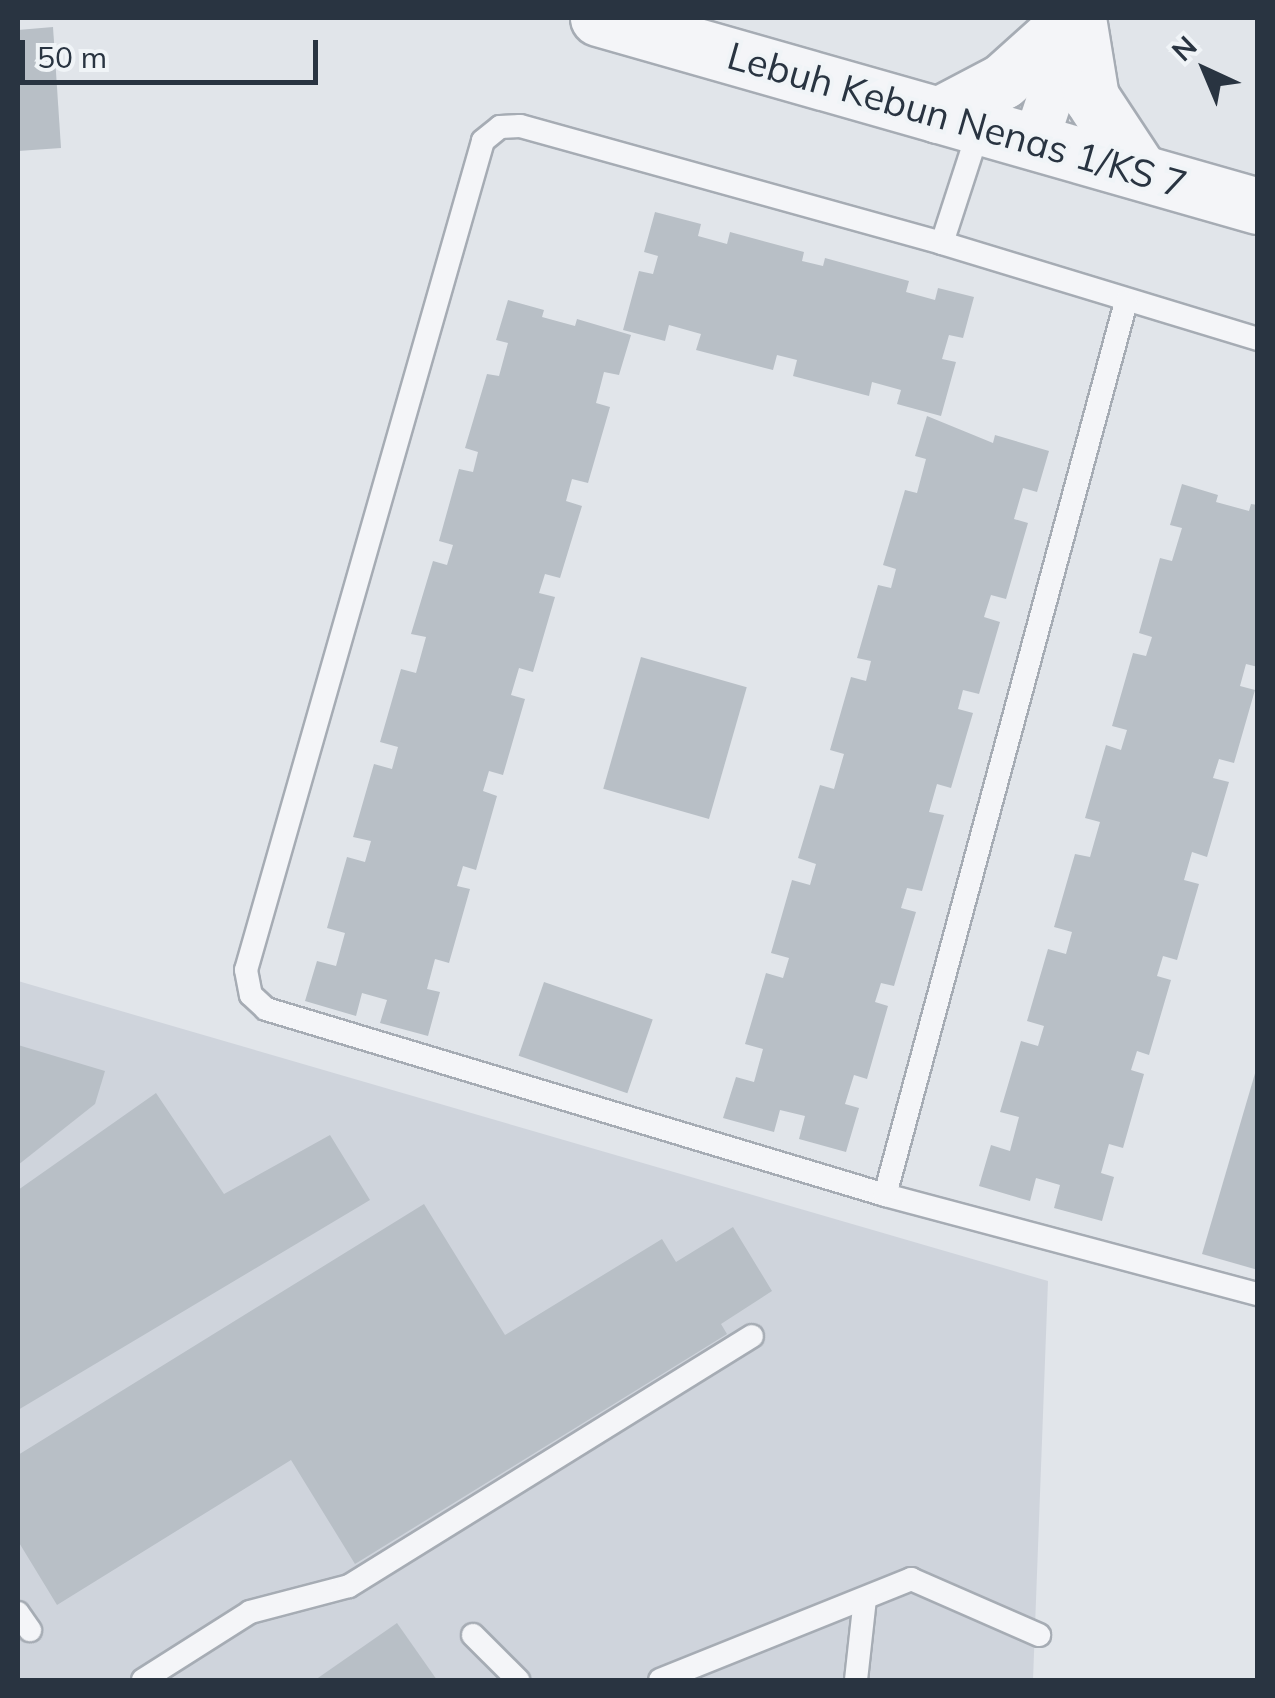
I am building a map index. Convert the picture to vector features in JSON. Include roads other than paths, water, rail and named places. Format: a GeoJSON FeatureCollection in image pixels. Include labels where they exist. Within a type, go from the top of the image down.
{"type":"FeatureCollection","features":[{"type":"Feature","properties":{"kind":"street","name":"Lebuh Kebun Nenas 1/KS 7"},"geometry":{"type":"LineString","coordinates":[[598,18],[1258,206]]}},
{"type":"Feature","properties":{"kind":"street"},"geometry":{"type":"LineString","coordinates":[[959,120],[1075,18]]}},
{"type":"Feature","properties":{"kind":"street"},"geometry":{"type":"LineString","coordinates":[[1035,140],[1075,18]]}},
{"type":"Feature","properties":{"kind":"street"},"geometry":{"type":"LineString","coordinates":[[1075,18],[1090,97],[1140,170]]}},
{"type":"Feature","properties":{"kind":"lane"},"geometry":{"type":"LineString","coordinates":[[942,244],[959,120]]}},
{"type":"Feature","properties":{"kind":"lane"},"geometry":{"type":"LineString","coordinates":[[1258,338],[1126,302],[942,244],[520,126],[500,127],[483,141],[246,970],[251,995],[266,1009],[884,1195],[1258,1294]]}},
{"type":"Feature","properties":{"kind":"lane"},"geometry":{"type":"LineString","coordinates":[[884,1195],[1126,302]]}},
{"type":"Feature","properties":{"kind":"lane"},"geometry":{"type":"LineString","coordinates":[[144,1680],[250,1612],[349,1586],[752,1336]]}},
{"type":"Feature","properties":{"kind":"lane"},"geometry":{"type":"LineString","coordinates":[[660,1680],[911,1579],[1039,1634]]}},
{"type":"Feature","properties":{"kind":"lane"},"geometry":{"type":"LineString","coordinates":[[856,1680],[865,1598]]}},
{"type":"Feature","properties":{"kind":"lane"},"geometry":{"type":"LineString","coordinates":[[473,1634],[518,1680]]}}]}
